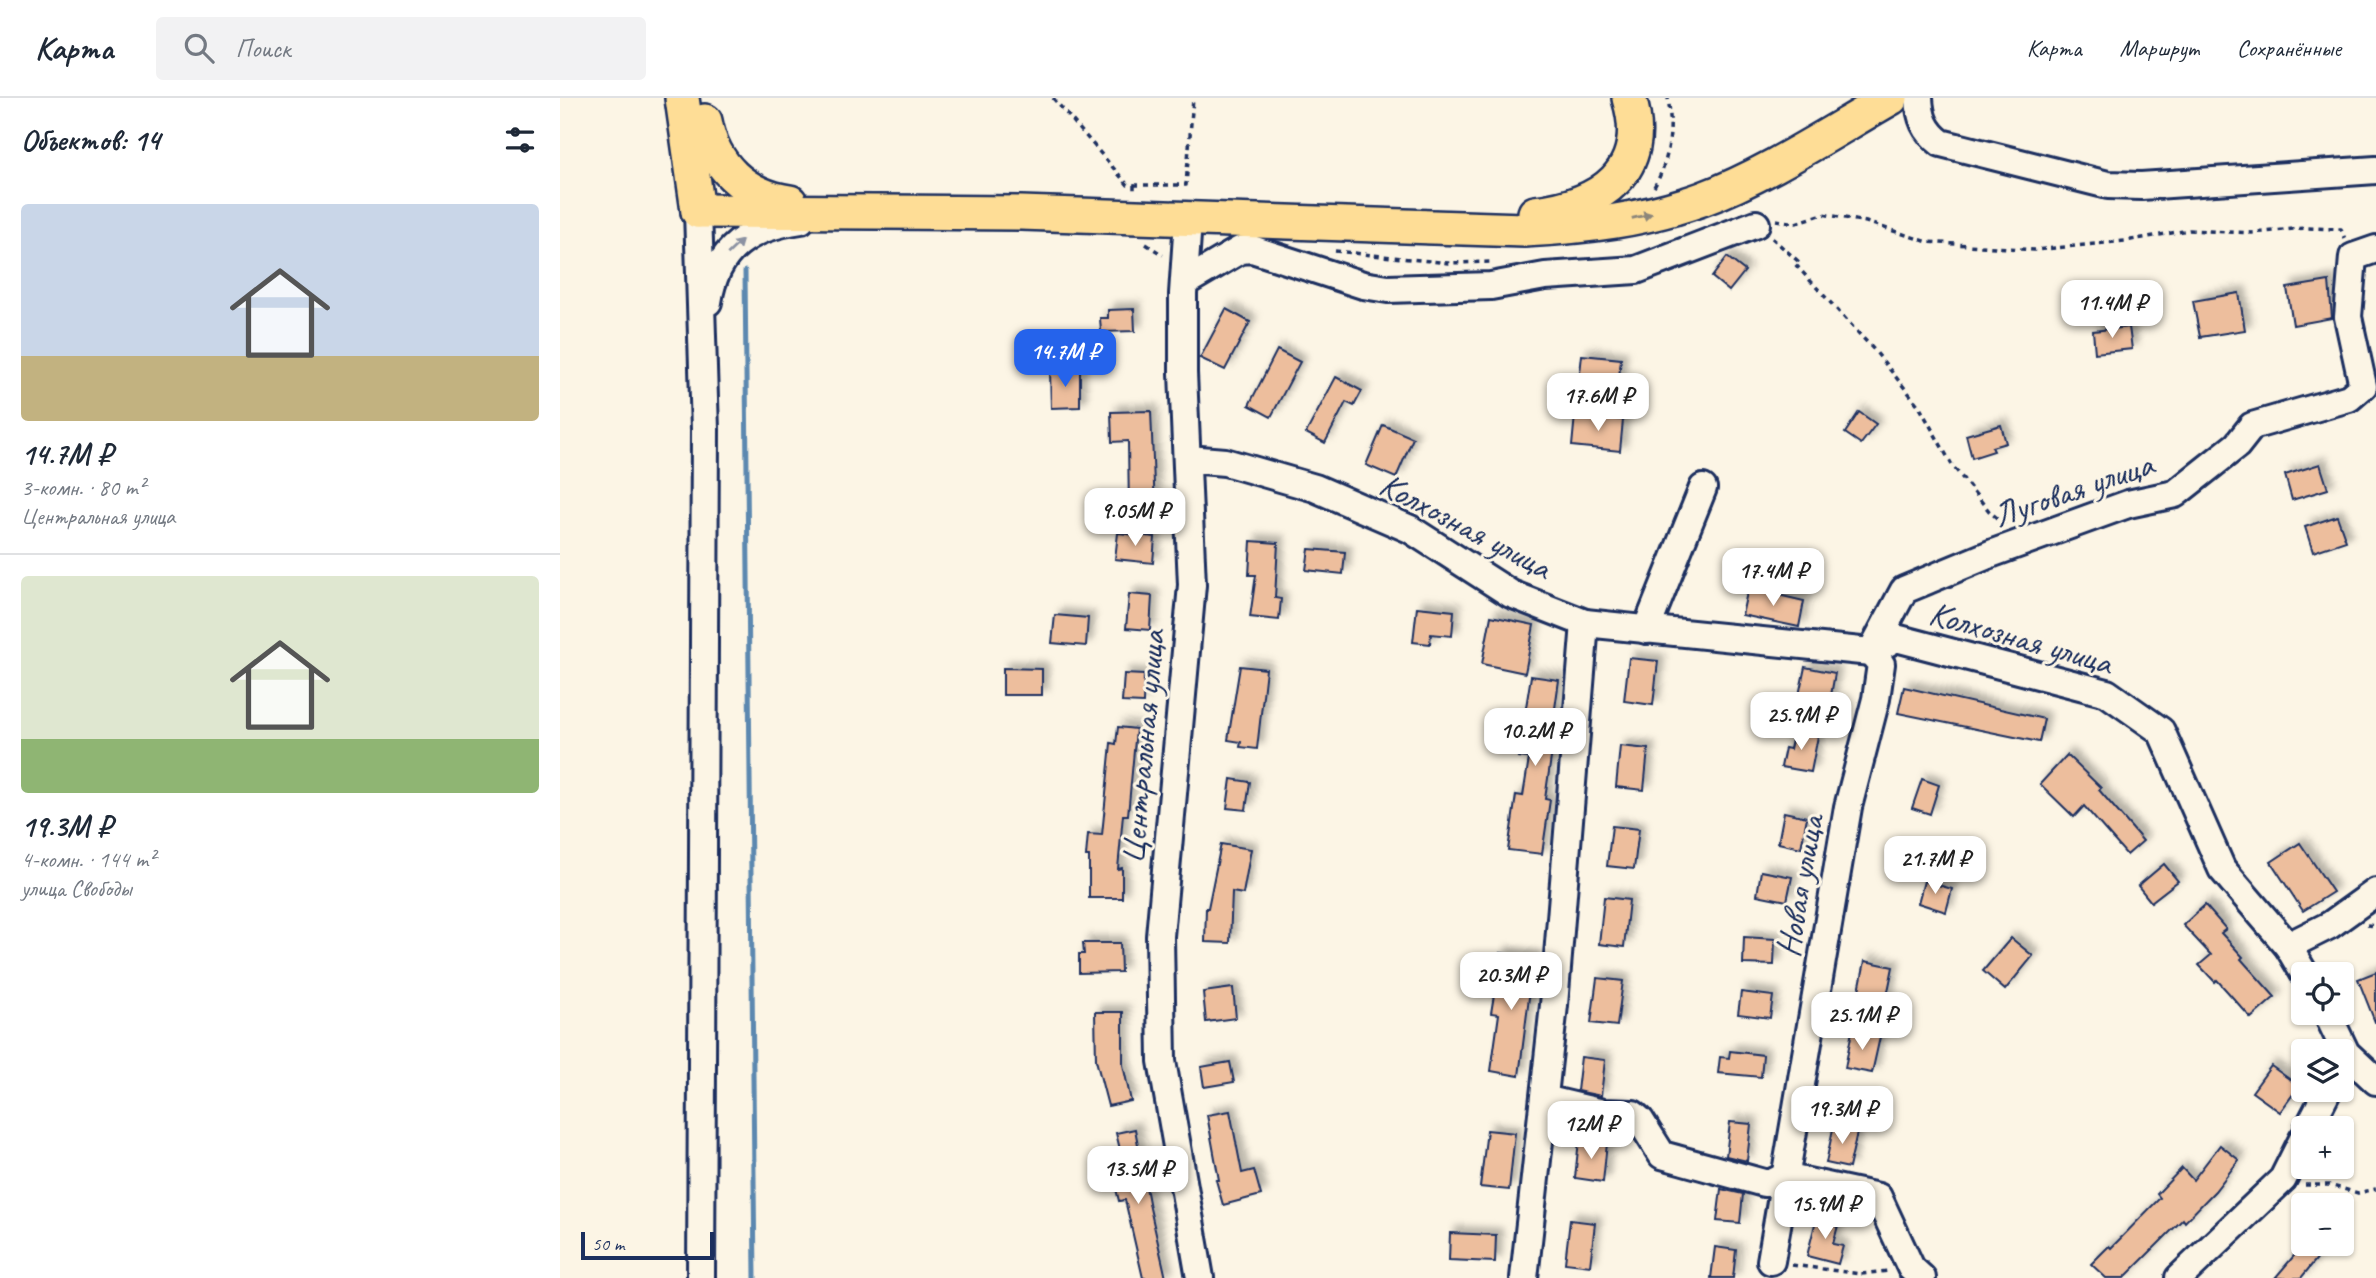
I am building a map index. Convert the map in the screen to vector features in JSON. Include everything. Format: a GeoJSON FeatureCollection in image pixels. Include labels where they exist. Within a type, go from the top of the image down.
{"type":"FeatureCollection","features":[{"type":"Feature","properties":{"kind":"main road"},"geometry":{"type":"LineString","coordinates":[[682,98],[698,211]]}},
{"type":"Feature","properties":{"kind":"main road"},"geometry":{"type":"LineString","coordinates":[[1198,220],[1301,207],[1534,213],[1560,210],[1590,200],[1604,191],[1628,162],[1635,132],[1629,98]]}},
{"type":"Feature","properties":{"kind":"main road"},"geometry":{"type":"LineString","coordinates":[[1524,230],[1583,217],[1613,200],[1627,187],[1646,160],[1652,114],[1648,98]]}},
{"type":"Feature","properties":{"kind":"main road"},"geometry":{"type":"LineString","coordinates":[[698,211],[1136,215],[1198,220],[1524,230],[1606,224],[1648,215],[1723,191],[1891,98]]}},
{"type":"Feature","properties":{"kind":"main road"},"geometry":{"type":"LineString","coordinates":[[698,211],[706,110]]}},
{"type":"Feature","properties":{"kind":"main road"},"geometry":{"type":"LineString","coordinates":[[706,110],[707,134],[716,156],[736,180],[778,201],[859,212]]}},
{"type":"Feature","properties":{"kind":"street"},"geometry":{"type":"LineString","coordinates":[[1919,98],[1920,116],[1925,128],[1941,143],[2108,185],[2141,186],[2376,170]]}},
{"type":"Feature","properties":{"kind":"street"},"geometry":{"type":"LineString","coordinates":[[698,211],[705,430]]}},
{"type":"Feature","properties":{"kind":"street"},"geometry":{"type":"LineString","coordinates":[[701,1278],[708,300],[712,281],[728,251],[752,234],[783,223],[859,212]]}},
{"type":"Feature","properties":{"kind":"street","name":"Центральная улица"},"geometry":{"type":"LineString","coordinates":[[1198,220],[1184,283],[1183,373],[1192,585],[1160,936],[1162,1061],[1200,1278]]}},
{"type":"Feature","properties":{"kind":"street"},"geometry":{"type":"LineString","coordinates":[[1184,283],[1240,250],[1252,249],[1363,285],[1388,289],[1491,286],[1545,276],[1636,270],[1755,224]]}},
{"type":"Feature","properties":{"kind":"street","name":"Луговая улица"},"geometry":{"type":"LineString","coordinates":[[1871,652],[1904,590],[2128,504],[2175,494],[2237,445],[2252,426],[2350,398],[2363,386],[2348,317],[2364,253]]}},
{"type":"Feature","properties":{"kind":"street","name":"Колхозная улица"},"geometry":{"type":"LineString","coordinates":[[1188,459],[1225,462],[1315,488],[1410,528],[1511,594],[1586,624],[1871,652],[1896,638],[2107,693],[2161,731],[2222,869],[2288,946],[2297,962]]}},
{"type":"Feature","properties":{"kind":"street"},"geometry":{"type":"LineString","coordinates":[[1646,630],[1703,488]]}},
{"type":"Feature","properties":{"kind":"street"},"geometry":{"type":"LineString","coordinates":[[1524,1278],[1554,1005],[1586,624]]}},
{"type":"Feature","properties":{"kind":"street","name":"Новая улица"},"geometry":{"type":"LineString","coordinates":[[1770,1261],[1848,807],[1876,699],[1881,664],[1871,652]]}},
{"type":"Feature","properties":{"kind":"street"},"geometry":{"type":"LineString","coordinates":[[2288,946],[2330,925],[2376,892]]}},
{"type":"Feature","properties":{"kind":"street"},"geometry":{"type":"LineString","coordinates":[[2354,1065],[2376,1081]]}},
{"type":"Feature","properties":{"kind":"street"},"geometry":{"type":"LineString","coordinates":[[1544,1099],[1603,1113],[1633,1114],[1640,1120],[1658,1153],[1678,1161],[1763,1182],[1771,1183],[1784,1177],[1878,1197],[1916,1273]]}},
{"type":"Feature","properties":{"kind":"street"},"geometry":{"type":"LineString","coordinates":[[2179,1278],[2283,1179],[2291,1163]]}},
{"type":"Feature","properties":{"kind":"path"},"geometry":{"type":"LineString","coordinates":[[1134,185],[1186,185],[1194,98]]}},
{"type":"Feature","properties":{"kind":"path"},"geometry":{"type":"LineString","coordinates":[[1648,215],[1648,195],[1666,158],[1672,123],[1668,98]]}},
{"type":"Feature","properties":{"kind":"path"},"geometry":{"type":"LineString","coordinates":[[2024,542],[1989,511],[1952,466],[1919,406],[1875,351],[1795,264],[1798,261],[1755,224],[1768,219],[1796,223],[1823,214],[1866,222],[1928,242],[2034,250],[2125,241],[2189,230],[2252,233],[2305,228],[2341,229],[2364,253]]}},
{"type":"Feature","properties":{"kind":"path"},"geometry":{"type":"LineString","coordinates":[[1330,251],[1448,263],[1500,261]]}},
{"type":"Feature","properties":{"kind":"path"},"geometry":{"type":"LineString","coordinates":[[2283,1179],[2304,1185],[2329,1185],[2358,1194],[2376,1189]]}},
{"type":"Feature","properties":{"kind":"path"},"geometry":{"type":"LineString","coordinates":[[1770,1261],[1861,1274],[1916,1273]]}},
{"type":"Feature","properties":{"kind":"building"},"geometry":{"type":"Polygon","coordinates":[[[1727,257],[1745,271],[1729,291],[1712,277],[1727,257]]]}},
{"type":"Feature","properties":{"kind":"building"},"geometry":{"type":"Polygon","coordinates":[[[2329,281],[2332,318],[2293,325],[2287,288],[2329,281]]]}},
{"type":"Feature","properties":{"kind":"building"},"geometry":{"type":"Polygon","coordinates":[[[2239,293],[2245,330],[2200,337],[2193,301],[2239,293]]]}},
{"type":"Feature","properties":{"kind":"building"},"geometry":{"type":"Polygon","coordinates":[[[1134,309],[1135,331],[1101,332],[1100,318],[1108,318],[1108,310],[1134,309]]]}},
{"type":"Feature","properties":{"kind":"building"},"geometry":{"type":"Polygon","coordinates":[[[1226,309],[1250,322],[1225,370],[1200,358],[1226,309]]]}},
{"type":"Feature","properties":{"kind":"building"},"geometry":{"type":"Polygon","coordinates":[[[2129,327],[2132,349],[2095,353],[2093,331],[2129,327]]]}},
{"type":"Feature","properties":{"kind":"building"},"geometry":{"type":"Polygon","coordinates":[[[1277,350],[1300,362],[1271,417],[1249,405],[1277,350]]]}},
{"type":"Feature","properties":{"kind":"building"},"geometry":{"type":"Polygon","coordinates":[[[1582,355],[1621,359],[1618,386],[1579,382],[1582,355]]]}},
{"type":"Feature","properties":{"kind":"building"},"geometry":{"type":"Polygon","coordinates":[[[1080,370],[1080,407],[1051,408],[1050,371],[1080,370]]]}},
{"type":"Feature","properties":{"kind":"building"},"geometry":{"type":"Polygon","coordinates":[[[1336,377],[1362,391],[1354,406],[1346,402],[1325,443],[1306,433],[1336,377]]]}},
{"type":"Feature","properties":{"kind":"building"},"geometry":{"type":"Polygon","coordinates":[[[1151,411],[1155,509],[1129,510],[1128,441],[1112,442],[1111,412],[1151,411]]]}},
{"type":"Feature","properties":{"kind":"building"},"geometry":{"type":"Polygon","coordinates":[[[1859,412],[1876,424],[1861,444],[1845,433],[1859,412]]]}},
{"type":"Feature","properties":{"kind":"building"},"geometry":{"type":"Polygon","coordinates":[[[1575,415],[1623,420],[1620,451],[1572,446],[1575,415]]]}},
{"type":"Feature","properties":{"kind":"building"},"geometry":{"type":"Polygon","coordinates":[[[1383,425],[1413,438],[1396,478],[1366,465],[1383,425]]]}},
{"type":"Feature","properties":{"kind":"building"},"geometry":{"type":"Polygon","coordinates":[[[2001,425],[2006,443],[1992,447],[1994,451],[1972,458],[1966,435],[2001,425]]]}},
{"type":"Feature","properties":{"kind":"building"},"geometry":{"type":"Polygon","coordinates":[[[2320,464],[2328,489],[2292,500],[2285,475],[2320,464]]]}},
{"type":"Feature","properties":{"kind":"building"},"geometry":{"type":"Polygon","coordinates":[[[2337,516],[2346,541],[2313,552],[2305,527],[2337,516]]]}},
{"type":"Feature","properties":{"kind":"building"},"geometry":{"type":"Polygon","coordinates":[[[1118,533],[1155,537],[1153,563],[1115,559],[1118,533]]]}},
{"type":"Feature","properties":{"kind":"building"},"geometry":{"type":"Polygon","coordinates":[[[1251,541],[1278,543],[1275,598],[1281,599],[1279,620],[1250,617],[1256,575],[1249,575],[1251,541]]]}},
{"type":"Feature","properties":{"kind":"building"},"geometry":{"type":"Polygon","coordinates":[[[1309,549],[1345,552],[1343,574],[1306,570],[1309,549]]]}},
{"type":"Feature","properties":{"kind":"building"},"geometry":{"type":"Polygon","coordinates":[[[1748,588],[1804,601],[1799,627],[1742,615],[1748,588]]]}},
{"type":"Feature","properties":{"kind":"building"},"geometry":{"type":"Polygon","coordinates":[[[1129,594],[1152,596],[1150,630],[1126,628],[1129,594]]]}},
{"type":"Feature","properties":{"kind":"building"},"geometry":{"type":"Polygon","coordinates":[[[1417,607],[1454,611],[1452,636],[1431,634],[1430,644],[1413,642],[1417,607]]]}},
{"type":"Feature","properties":{"kind":"building"},"geometry":{"type":"Polygon","coordinates":[[[1055,615],[1088,618],[1086,646],[1052,643],[1055,615]]]}},
{"type":"Feature","properties":{"kind":"building"},"geometry":{"type":"Polygon","coordinates":[[[1491,616],[1534,625],[1525,673],[1482,664],[1491,616]]]}},
{"type":"Feature","properties":{"kind":"building"},"geometry":{"type":"Polygon","coordinates":[[[1629,658],[1658,661],[1653,705],[1624,701],[1629,658]]]}},
{"type":"Feature","properties":{"kind":"building"},"geometry":{"type":"Polygon","coordinates":[[[1240,666],[1266,669],[1257,749],[1240,747],[1241,742],[1228,740],[1240,666]]]}},
{"type":"Feature","properties":{"kind":"building"},"geometry":{"type":"Polygon","coordinates":[[[1805,667],[1835,673],[1830,701],[1799,695],[1805,667]]]}},
{"type":"Feature","properties":{"kind":"building"},"geometry":{"type":"Polygon","coordinates":[[[1003,668],[1042,669],[1042,695],[1003,695],[1003,668]]]}},
{"type":"Feature","properties":{"kind":"building"},"geometry":{"type":"Polygon","coordinates":[[[1124,674],[1144,675],[1143,703],[1122,702],[1124,674]]]}},
{"type":"Feature","properties":{"kind":"building"},"geometry":{"type":"Polygon","coordinates":[[[1531,676],[1559,680],[1545,799],[1550,800],[1542,854],[1508,850],[1516,795],[1523,796],[1529,758],[1518,757],[1531,676]]]}},
{"type":"Feature","properties":{"kind":"building"},"geometry":{"type":"Polygon","coordinates":[[[1904,687],[2044,719],[2039,742],[1898,713],[1904,687]]]}},
{"type":"Feature","properties":{"kind":"building"},"geometry":{"type":"Polygon","coordinates":[[[1118,727],[1136,729],[1128,815],[1123,815],[1118,869],[1122,868],[1122,898],[1089,898],[1089,856],[1086,856],[1088,834],[1102,835],[1111,743],[1116,744],[1118,727]]]}},
{"type":"Feature","properties":{"kind":"building"},"geometry":{"type":"Polygon","coordinates":[[[1794,731],[1818,736],[1811,772],[1781,767],[1785,748],[1790,749],[1794,731]]]}},
{"type":"Feature","properties":{"kind":"building"},"geometry":{"type":"Polygon","coordinates":[[[1620,746],[1648,749],[1644,790],[1616,787],[1620,746]]]}},
{"type":"Feature","properties":{"kind":"building"},"geometry":{"type":"Polygon","coordinates":[[[2067,755],[2101,788],[2099,790],[2143,841],[2127,855],[2084,806],[2074,817],[2040,784],[2067,755]]]}},
{"type":"Feature","properties":{"kind":"building"},"geometry":{"type":"Polygon","coordinates":[[[1231,779],[1250,782],[1246,810],[1227,808],[1231,779]]]}},
{"type":"Feature","properties":{"kind":"building"},"geometry":{"type":"Polygon","coordinates":[[[1922,779],[1939,785],[1930,814],[1912,808],[1922,779]]]}},
{"type":"Feature","properties":{"kind":"building"},"geometry":{"type":"Polygon","coordinates":[[[1784,812],[1807,817],[1801,848],[1778,843],[1784,812]]]}},
{"type":"Feature","properties":{"kind":"building"},"geometry":{"type":"Polygon","coordinates":[[[1612,826],[1639,829],[1634,869],[1607,866],[1612,826]]]}},
{"type":"Feature","properties":{"kind":"building"},"geometry":{"type":"Polygon","coordinates":[[[2300,843],[2333,892],[2303,911],[2271,862],[2300,843]]]}},
{"type":"Feature","properties":{"kind":"building"},"geometry":{"type":"Polygon","coordinates":[[[1221,844],[1251,849],[1243,894],[1232,892],[1230,943],[1205,942],[1206,908],[1221,844]]]}},
{"type":"Feature","properties":{"kind":"building"},"geometry":{"type":"Polygon","coordinates":[[[2164,864],[2178,881],[2151,902],[2138,886],[2164,864]]]}},
{"type":"Feature","properties":{"kind":"building"},"geometry":{"type":"Polygon","coordinates":[[[1761,871],[1792,877],[1787,901],[1757,895],[1761,871]]]}},
{"type":"Feature","properties":{"kind":"building"},"geometry":{"type":"Polygon","coordinates":[[[1924,881],[1952,889],[1946,912],[1918,903],[1924,881]]]}},
{"type":"Feature","properties":{"kind":"building"},"geometry":{"type":"Polygon","coordinates":[[[1604,897],[1629,900],[1624,947],[1599,944],[1604,897]]]}},
{"type":"Feature","properties":{"kind":"building"},"geometry":{"type":"Polygon","coordinates":[[[2205,905],[2226,929],[2221,933],[2275,997],[2251,1018],[2217,980],[2215,982],[2199,965],[2211,955],[2183,925],[2205,905]]]}},
{"type":"Feature","properties":{"kind":"building"},"geometry":{"type":"Polygon","coordinates":[[[1744,937],[1775,939],[1774,965],[1743,964],[1744,937]]]}},
{"type":"Feature","properties":{"kind":"building"},"geometry":{"type":"Polygon","coordinates":[[[2011,938],[2033,956],[2005,990],[1983,971],[2011,938]]]}},
{"type":"Feature","properties":{"kind":"building"},"geometry":{"type":"Polygon","coordinates":[[[1083,943],[1120,943],[1121,972],[1079,973],[1079,954],[1084,954],[1083,943]]]}},
{"type":"Feature","properties":{"kind":"building"},"geometry":{"type":"Polygon","coordinates":[[[1501,953],[1534,958],[1519,1076],[1491,1071],[1499,1014],[1491,1013],[1501,953]]]}},
{"type":"Feature","properties":{"kind":"building"},"geometry":{"type":"Polygon","coordinates":[[[1865,961],[1893,967],[1885,1006],[1857,1000],[1865,961]]]}},
{"type":"Feature","properties":{"kind":"building"},"geometry":{"type":"Polygon","coordinates":[[[2376,972],[2376,1022],[2375,1022],[2358,979],[2376,972]]]}},
{"type":"Feature","properties":{"kind":"building"},"geometry":{"type":"Polygon","coordinates":[[[1597,978],[1623,981],[1617,1026],[1591,1023],[1597,978]]]}},
{"type":"Feature","properties":{"kind":"building"},"geometry":{"type":"Polygon","coordinates":[[[1233,988],[1236,1018],[1206,1022],[1203,992],[1233,988]]]}},
{"type":"Feature","properties":{"kind":"building"},"geometry":{"type":"Polygon","coordinates":[[[1741,992],[1773,996],[1770,1018],[1738,1014],[1741,992]]]}},
{"type":"Feature","properties":{"kind":"building"},"geometry":{"type":"Polygon","coordinates":[[[1095,1012],[1123,1012],[1123,1065],[1131,1101],[1108,1106],[1096,1060],[1095,1012]]]}},
{"type":"Feature","properties":{"kind":"building"},"geometry":{"type":"Polygon","coordinates":[[[1852,1031],[1880,1037],[1872,1073],[1845,1068],[1852,1031]]]}},
{"type":"Feature","properties":{"kind":"building"},"geometry":{"type":"Polygon","coordinates":[[[1730,1051],[1763,1055],[1761,1077],[1718,1073],[1720,1057],[1729,1058],[1730,1051]]]}},
{"type":"Feature","properties":{"kind":"building"},"geometry":{"type":"Polygon","coordinates":[[[1581,1057],[1605,1060],[1601,1096],[1577,1091],[1581,1057]]]}},
{"type":"Feature","properties":{"kind":"building"},"geometry":{"type":"Polygon","coordinates":[[[1230,1062],[1234,1082],[1204,1087],[1201,1067],[1230,1062]]]}},
{"type":"Feature","properties":{"kind":"building"},"geometry":{"type":"Polygon","coordinates":[[[2271,1066],[2291,1080],[2291,1097],[2280,1112],[2252,1092],[2271,1066]]]}},
{"type":"Feature","properties":{"kind":"building"},"geometry":{"type":"Polygon","coordinates":[[[1230,1111],[1242,1173],[1254,1170],[1261,1195],[1223,1205],[1216,1180],[1219,1180],[1207,1115],[1230,1111]]]}},
{"type":"Feature","properties":{"kind":"building"},"geometry":{"type":"Polygon","coordinates":[[[1730,1122],[1751,1124],[1747,1161],[1726,1156],[1730,1122]]]}},
{"type":"Feature","properties":{"kind":"building"},"geometry":{"type":"Polygon","coordinates":[[[1834,1124],[1858,1128],[1849,1168],[1826,1163],[1834,1124]]]}},
{"type":"Feature","properties":{"kind":"building"},"geometry":{"type":"Polygon","coordinates":[[[1135,1129],[1166,1278],[1143,1278],[1125,1200],[1119,1201],[1112,1173],[1125,1170],[1116,1133],[1135,1129]]]}},
{"type":"Feature","properties":{"kind":"building"},"geometry":{"type":"Polygon","coordinates":[[[1487,1130],[1515,1133],[1509,1190],[1480,1187],[1487,1130]]]}},
{"type":"Feature","properties":{"kind":"building"},"geometry":{"type":"Polygon","coordinates":[[[1579,1140],[1607,1143],[1603,1182],[1575,1178],[1579,1140]]]}},
{"type":"Feature","properties":{"kind":"building"},"geometry":{"type":"Polygon","coordinates":[[[2220,1145],[2239,1160],[2215,1191],[2185,1222],[2183,1219],[2124,1278],[2106,1278],[2091,1264],[2109,1246],[2111,1248],[2160,1198],[2157,1194],[2182,1168],[2193,1180],[2220,1145]]]}},
{"type":"Feature","properties":{"kind":"building"},"geometry":{"type":"Polygon","coordinates":[[[1721,1189],[1743,1194],[1740,1223],[1717,1221],[1721,1189]]]}},
{"type":"Feature","properties":{"kind":"building"},"geometry":{"type":"Polygon","coordinates":[[[1817,1216],[1839,1222],[1833,1244],[1843,1246],[1838,1264],[1807,1256],[1817,1216]]]}},
{"type":"Feature","properties":{"kind":"building"},"geometry":{"type":"Polygon","coordinates":[[[1570,1220],[1595,1223],[1590,1266],[1565,1263],[1570,1220]]]}},
{"type":"Feature","properties":{"kind":"building"},"geometry":{"type":"Polygon","coordinates":[[[1450,1233],[1496,1235],[1495,1262],[1449,1260],[1450,1233]]]}},
{"type":"Feature","properties":{"kind":"building"},"geometry":{"type":"Polygon","coordinates":[[[1715,1247],[1736,1250],[1733,1278],[1711,1278],[1715,1247]]]}},
{"type":"Feature","properties":{"kind":"building"},"geometry":{"type":"Polygon","coordinates":[[[2294,1256],[2319,1256],[2301,1278],[2275,1278],[2294,1256]]]}},
{"type":"Feature","properties":{"kind":"waterway"},"geometry":{"type":"LineString","coordinates":[[745,271],[755,1278]]}}]}
